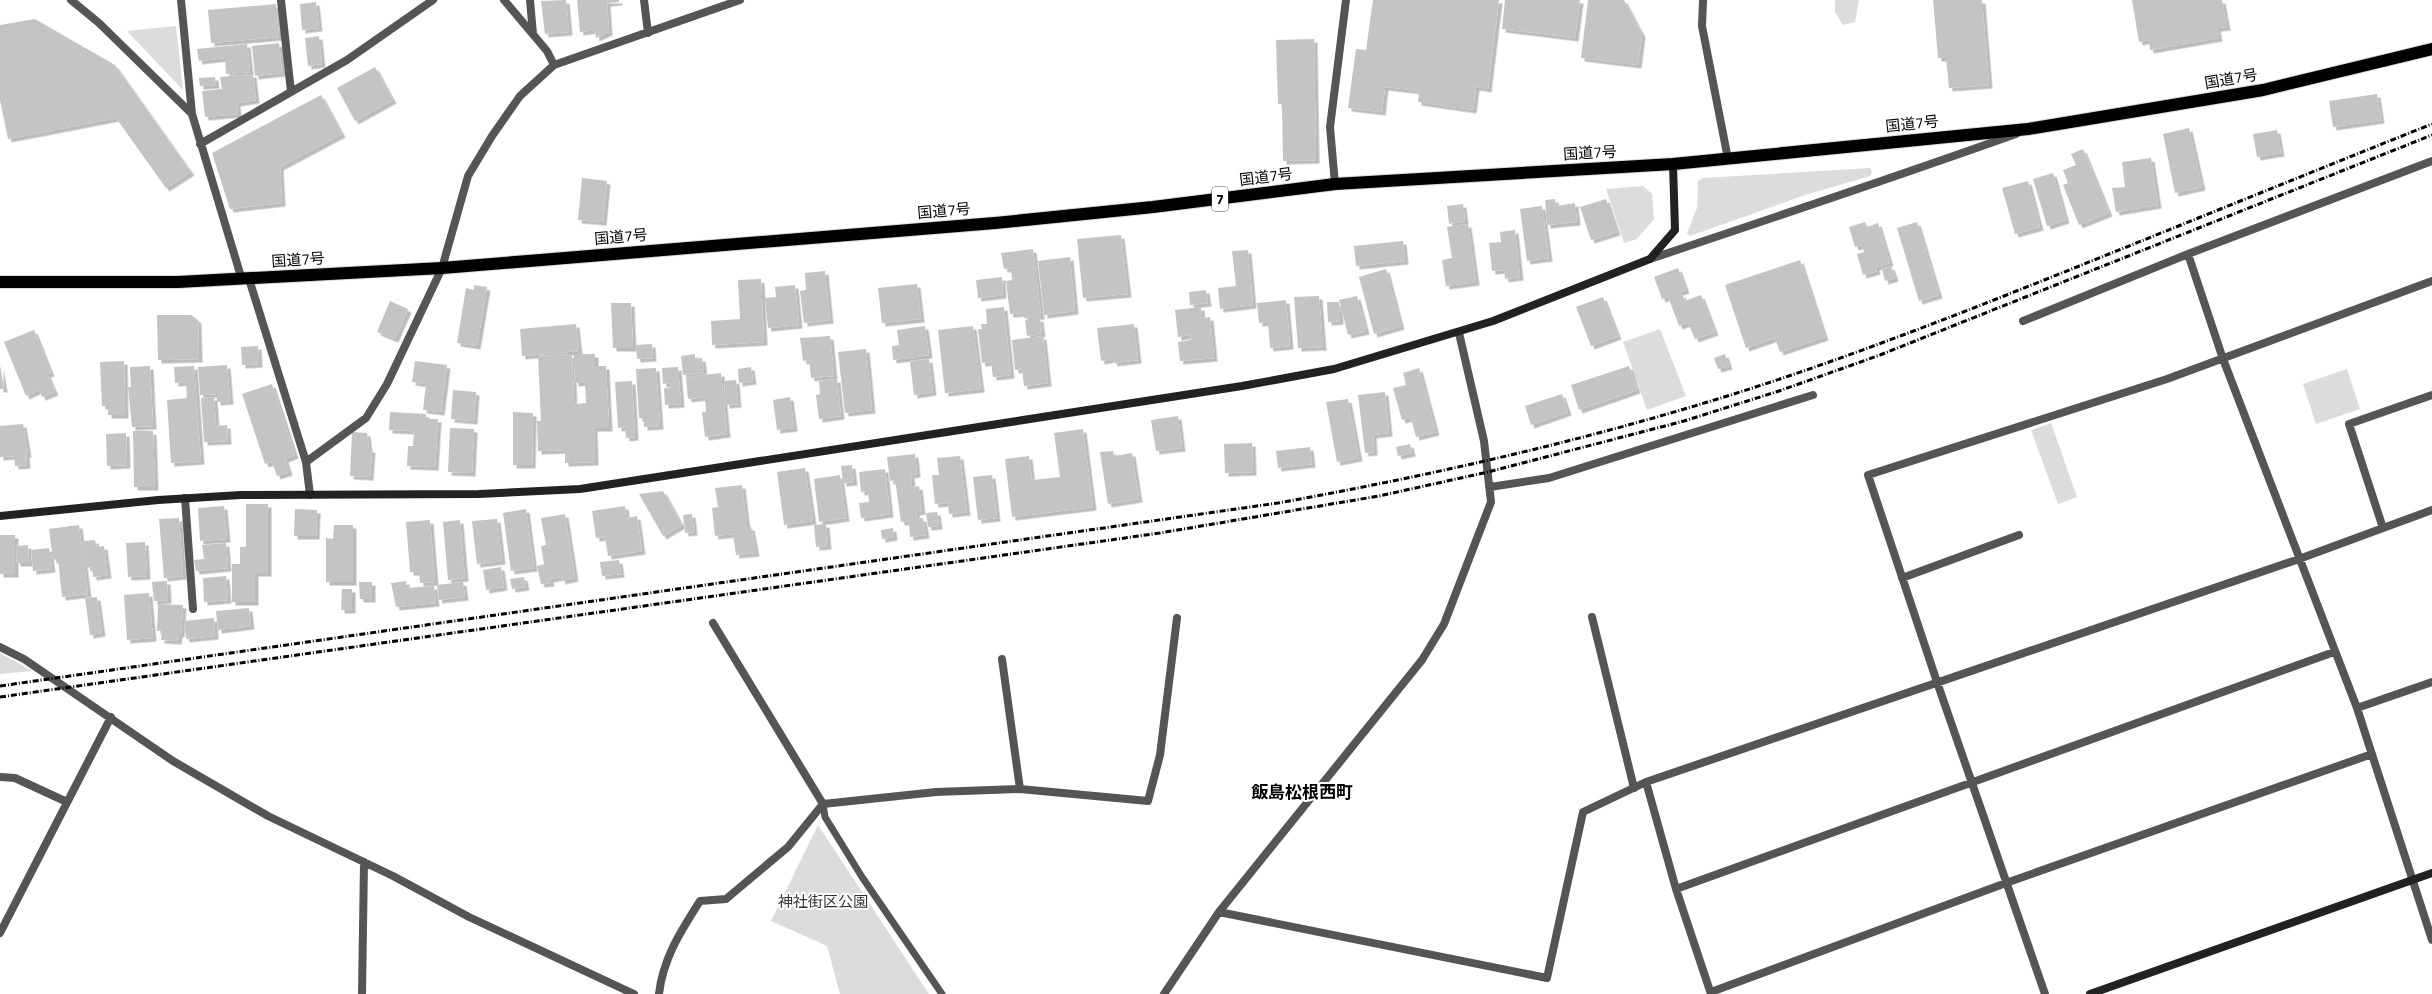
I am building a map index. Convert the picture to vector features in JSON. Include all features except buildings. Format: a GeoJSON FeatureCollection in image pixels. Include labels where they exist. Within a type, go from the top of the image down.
{"type":"FeatureCollection","features":[{"type":"Feature","properties":{"kind":"highway","name":"国道7号"},"geometry":{"type":"LineString","coordinates":[[0,282],[133,283],[246,280],[442,268],[996,223],[1153,207],[1335,184],[1673,164],[1728,159],[2028,129],[2263,90],[2432,49]]}},
{"type":"Feature","properties":{"kind":"street"},"geometry":{"type":"LineString","coordinates":[[71,0],[99,24],[192,114]]}},
{"type":"Feature","properties":{"kind":"street"},"geometry":{"type":"LineString","coordinates":[[182,0],[192,114],[200,144],[306,462],[310,495]]}},
{"type":"Feature","properties":{"kind":"street"},"geometry":{"type":"LineString","coordinates":[[281,0],[291,92]]}},
{"type":"Feature","properties":{"kind":"street"},"geometry":{"type":"LineString","coordinates":[[200,144],[347,60],[432,0]]}},
{"type":"Feature","properties":{"kind":"street"},"geometry":{"type":"LineString","coordinates":[[504,0],[547,51],[554,65]]}},
{"type":"Feature","properties":{"kind":"street"},"geometry":{"type":"LineString","coordinates":[[530,0],[533,34]]}},
{"type":"Feature","properties":{"kind":"street"},"geometry":{"type":"LineString","coordinates":[[644,0],[648,33]]}},
{"type":"Feature","properties":{"kind":"street"},"geometry":{"type":"LineString","coordinates":[[306,462],[366,418],[387,384],[442,268],[468,176],[492,136],[520,96],[554,65],[740,0]]}},
{"type":"Feature","properties":{"kind":"street"},"geometry":{"type":"LineString","coordinates":[[1335,184],[1330,127],[1346,0]]}},
{"type":"Feature","properties":{"kind":"street"},"geometry":{"type":"LineString","coordinates":[[1703,0],[1702,26],[1728,159]]}},
{"type":"Feature","properties":{"kind":"street"},"geometry":{"type":"LineString","coordinates":[[0,516],[185,498],[240,495],[479,494],[580,490],[1242,386],[1334,369],[1459,333],[1650,259],[1868,184],[1919,169],[2028,129]]}},
{"type":"Feature","properties":{"kind":"street"},"geometry":{"type":"LineString","coordinates":[[2023,321],[2188,254],[2432,161]]}},
{"type":"Feature","properties":{"kind":"street"},"geometry":{"type":"LineString","coordinates":[[1650,259],[1674,230],[1673,164]]}},
{"type":"Feature","properties":{"kind":"street"},"geometry":{"type":"LineString","coordinates":[[2188,254],[2223,359],[2334,652],[2357,708],[2414,880],[2432,940]]}},
{"type":"Feature","properties":{"kind":"street"},"geometry":{"type":"LineString","coordinates":[[2044,994],[1868,475],[2223,359],[2432,281]]}},
{"type":"Feature","properties":{"kind":"street"},"geometry":{"type":"LineString","coordinates":[[1164,994],[1219,912],[1422,660],[1444,624],[1471,558],[1491,502],[1484,441],[1459,333]]}},
{"type":"Feature","properties":{"kind":"street"},"geometry":{"type":"LineString","coordinates":[[1490,487],[1549,478],[1813,395]]}},
{"type":"Feature","properties":{"kind":"street"},"geometry":{"type":"LineString","coordinates":[[2383,528],[2350,424],[2432,395]]}},
{"type":"Feature","properties":{"kind":"street"},"geometry":{"type":"LineString","coordinates":[[185,498],[193,609]]}},
{"type":"Feature","properties":{"kind":"street"},"geometry":{"type":"LineString","coordinates":[[1219,912],[1547,978],[1583,812],[1646,782],[2299,559],[2432,510]]}},
{"type":"Feature","properties":{"kind":"street"},"geometry":{"type":"LineString","coordinates":[[1902,578],[2019,535]]}},
{"type":"Feature","properties":{"kind":"street"},"geometry":{"type":"LineString","coordinates":[[1592,617],[1634,788]]}},
{"type":"Feature","properties":{"kind":"street"},"geometry":{"type":"LineString","coordinates":[[659,994],[660,979],[672,945],[700,901],[726,899],[788,847],[823,804],[936,792],[1020,789],[1148,801],[1160,755],[1177,618]]}},
{"type":"Feature","properties":{"kind":"street"},"geometry":{"type":"LineString","coordinates":[[713,624],[823,804]]}},
{"type":"Feature","properties":{"kind":"street"},"geometry":{"type":"LineString","coordinates":[[0,647],[24,659],[111,717],[173,761],[268,816],[364,862],[469,917],[634,994]]}},
{"type":"Feature","properties":{"kind":"street"},"geometry":{"type":"LineString","coordinates":[[1676,890],[1971,782],[2334,652]]}},
{"type":"Feature","properties":{"kind":"street"},"geometry":{"type":"LineString","coordinates":[[1002,659],[1020,789]]}},
{"type":"Feature","properties":{"kind":"street"},"geometry":{"type":"LineString","coordinates":[[2357,708],[2432,682]]}},
{"type":"Feature","properties":{"kind":"street"},"geometry":{"type":"LineString","coordinates":[[0,933],[111,717]]}},
{"type":"Feature","properties":{"kind":"street"},"geometry":{"type":"LineString","coordinates":[[1646,782],[1676,890],[1711,993],[2006,883],[2372,754]]}},
{"type":"Feature","properties":{"kind":"street"},"geometry":{"type":"LineString","coordinates":[[0,777],[15,778],[67,802]]}},
{"type":"Feature","properties":{"kind":"street"},"geometry":{"type":"LineString","coordinates":[[362,994],[364,862]]}},
{"type":"Feature","properties":{"kind":"street"},"geometry":{"type":"LineString","coordinates":[[2090,994],[2432,873]]}},
{"type":"Feature","properties":{"kind":"lane"},"geometry":{"type":"LineString","coordinates":[[823,804],[825,817],[862,877],[942,994]]}},
{"type":"Feature","properties":{"kind":"green space"},"geometry":{"type":"Polygon","coordinates":[[[1835,0],[1859,0],[1855,22],[1843,25],[1835,12],[1835,0]]]}},
{"type":"Feature","properties":{"kind":"green space"},"geometry":{"type":"Polygon","coordinates":[[[176,26],[183,90],[127,31],[176,26]]]}},
{"type":"Feature","properties":{"kind":"green space"},"geometry":{"type":"Polygon","coordinates":[[[1870,168],[1872,172],[1870,176],[1805,195],[1690,236],[1687,233],[1697,208],[1698,181],[1703,178],[1870,168]]]}},
{"type":"Feature","properties":{"kind":"green space"},"geometry":{"type":"Polygon","coordinates":[[[1643,186],[1652,194],[1654,219],[1637,239],[1624,243],[1606,189],[1643,186]]]}},
{"type":"Feature","properties":{"kind":"green space"},"geometry":{"type":"Polygon","coordinates":[[[1660,329],[1686,396],[1647,410],[1623,342],[1660,329]]]}},
{"type":"Feature","properties":{"kind":"green space"},"geometry":{"type":"Polygon","coordinates":[[[2347,369],[2360,409],[2316,424],[2303,384],[2347,369]]]}},
{"type":"Feature","properties":{"kind":"green space"},"geometry":{"type":"Polygon","coordinates":[[[2051,423],[2077,497],[2058,504],[2031,430],[2051,423]]]}},
{"type":"Feature","properties":{"kind":"green space"},"geometry":{"type":"Polygon","coordinates":[[[0,653],[32,671],[0,674],[0,653]]]}},
{"type":"Feature","properties":{"kind":"green space","name":"神社街区公園"},"geometry":{"type":"Polygon","coordinates":[[[818,825],[929,994],[840,994],[827,946],[771,921],[818,825]]]}},
{"type":"Feature","properties":{"kind":"railway"},"geometry":{"type":"LineString","coordinates":[[0,686],[1278,503],[1465,466],[1588,436],[1650,419],[1771,382],[1899,337],[2432,124]]}},
{"type":"Feature","properties":{"kind":"railway"},"geometry":{"type":"LineString","coordinates":[[0,697],[1160,533],[1379,496],[1488,472],[1684,421],[1779,391],[1880,355],[2432,135]]}},
{"type":"Feature","properties":{"kind":"district","name":"飯島松根西町"},"geometry":{"type":"Point","coordinates":[1302,792]}}]}
